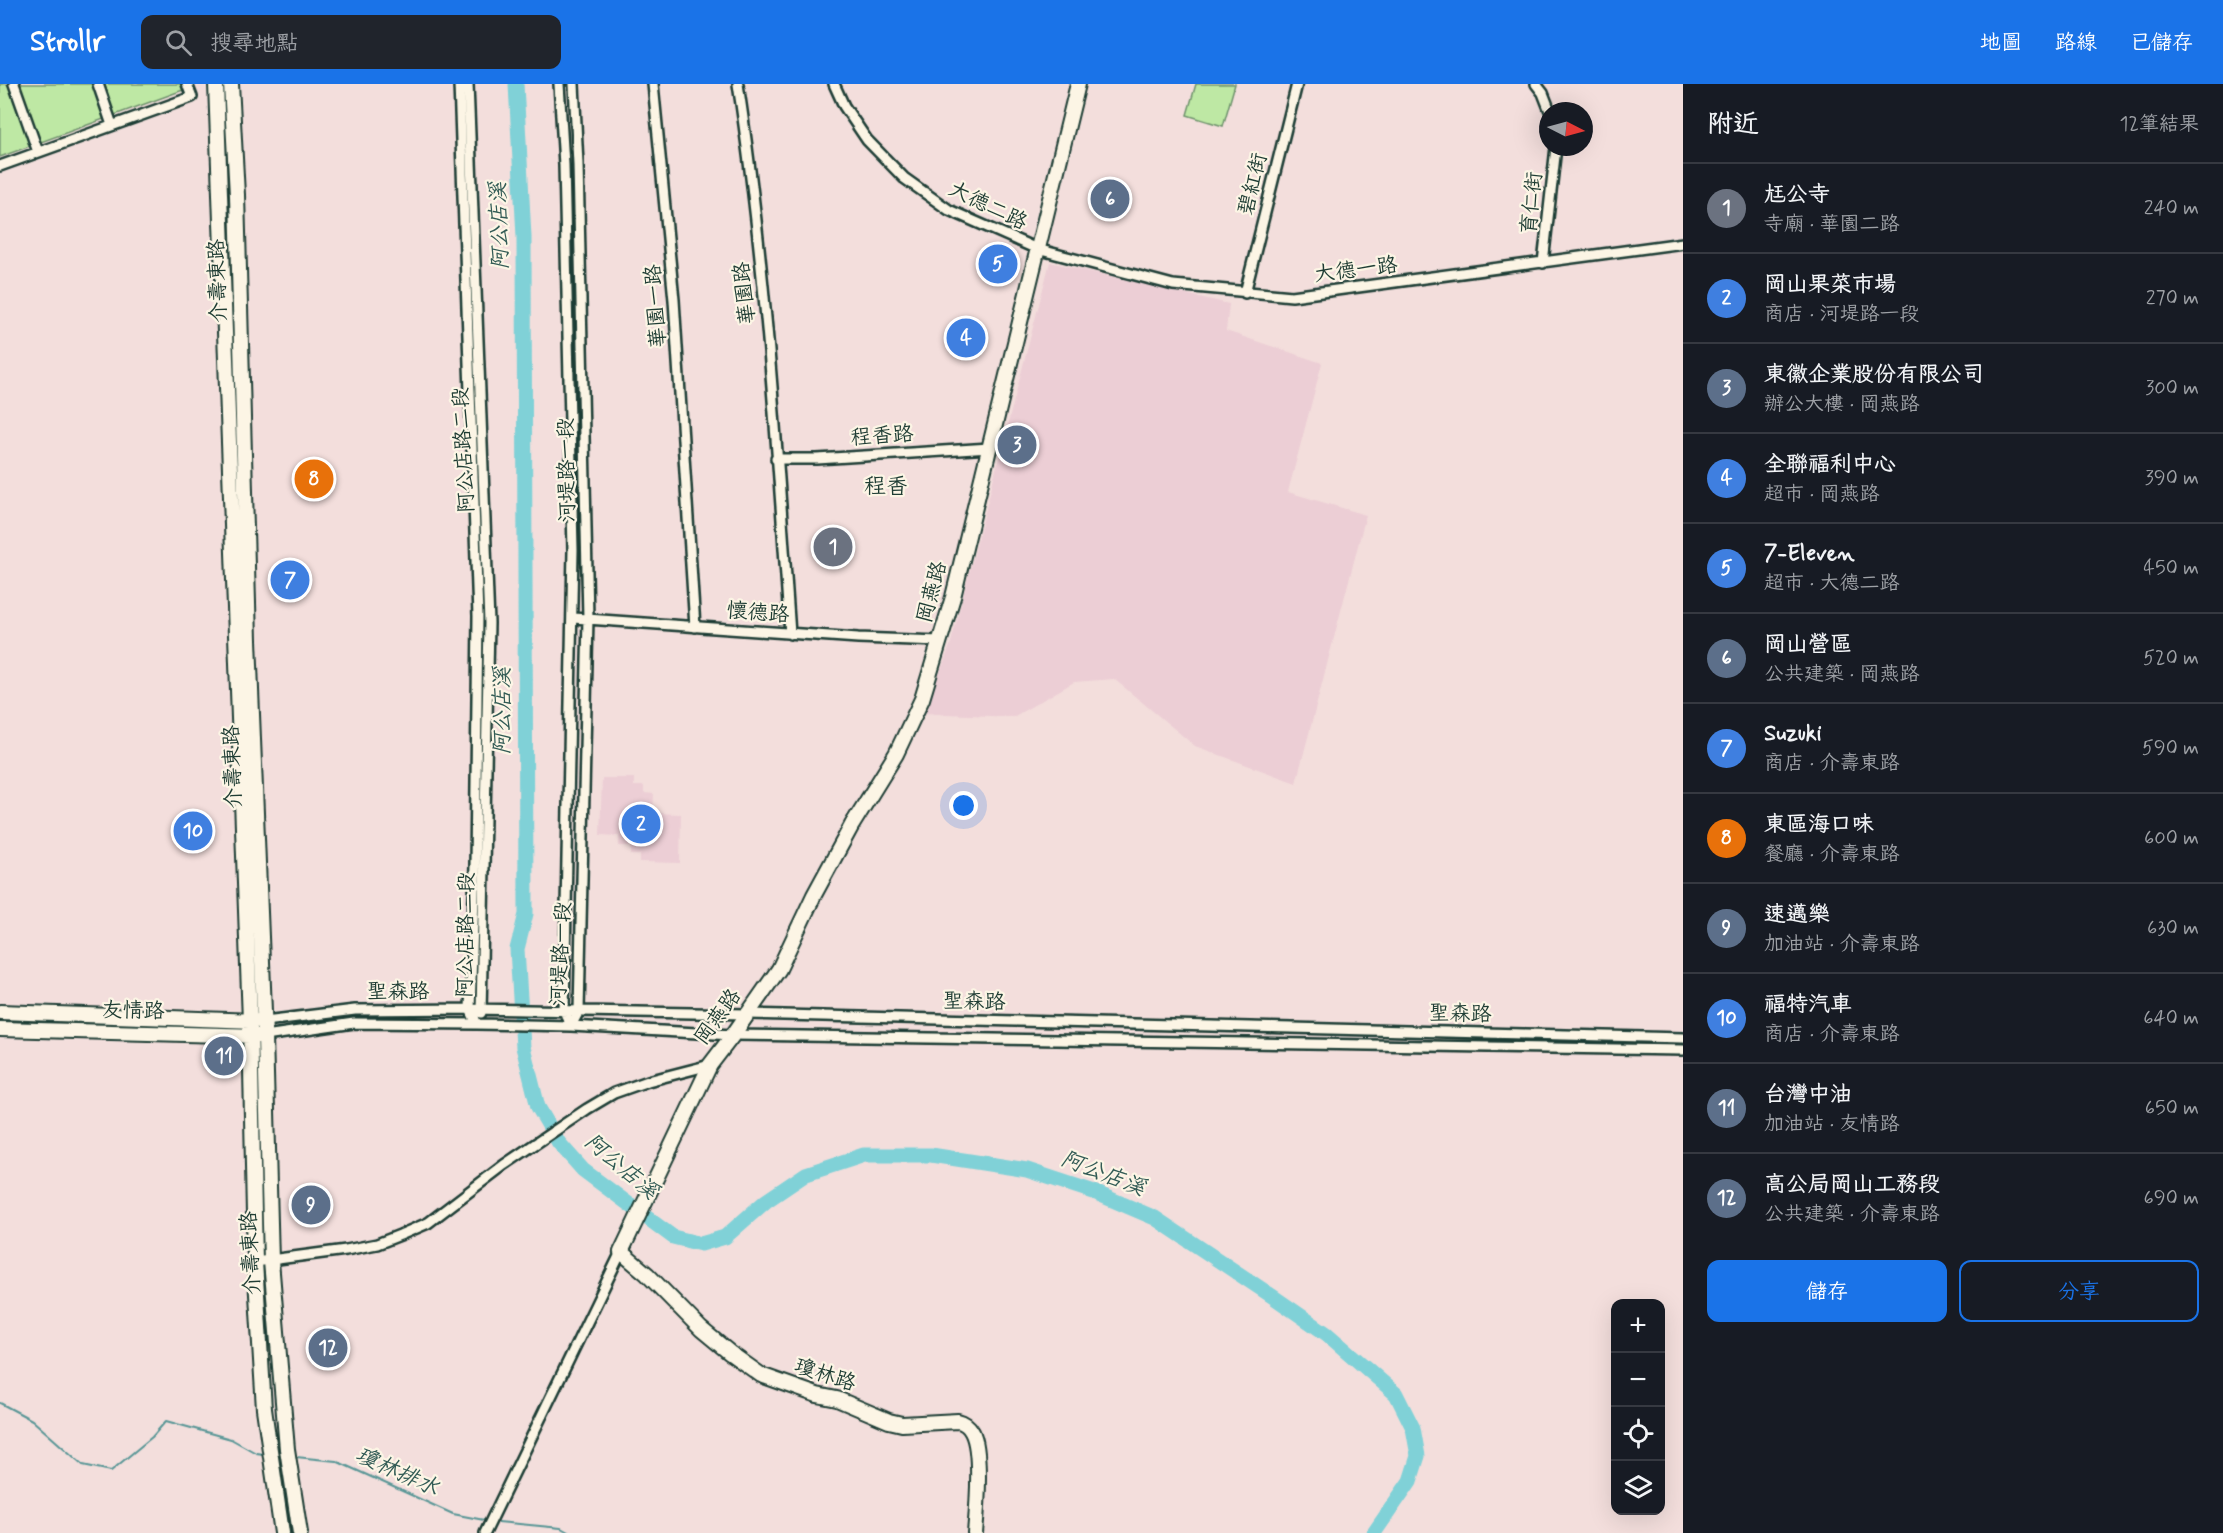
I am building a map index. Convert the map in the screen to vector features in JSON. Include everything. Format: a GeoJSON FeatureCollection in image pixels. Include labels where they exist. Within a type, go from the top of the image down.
{"type":"FeatureCollection","features":[{"type":"Feature","properties":{"kind":"main road","name":"介壽東路"},"geometry":{"type":"LineString","coordinates":[[216,84],[250,1028],[255,1262],[262,1389],[282,1533]]}},
{"type":"Feature","properties":{"kind":"main road","name":"介壽東路"},"geometry":{"type":"LineString","coordinates":[[231,84],[237,195],[249,639],[265,1036],[271,1261],[287,1449],[300,1533]]}},
{"type":"Feature","properties":{"kind":"main road","name":"岡燕路"},"geometry":{"type":"LineString","coordinates":[[621,1252],[710,1065],[779,969],[814,895],[852,825],[896,754],[922,699],[953,597],[1078,84]]}},
{"type":"Feature","properties":{"kind":"main road"},"geometry":{"type":"LineString","coordinates":[[221,196],[237,195]]}},
{"type":"Feature","properties":{"kind":"main road","name":"友情路"},"geometry":{"type":"LineString","coordinates":[[0,1012],[250,1028],[265,1036]]}},
{"type":"Feature","properties":{"kind":"main road","name":"友情路"},"geometry":{"type":"LineString","coordinates":[[0,1029],[250,1028],[264,1021]]}},
{"type":"Feature","properties":{"kind":"main road","name":"瓊林路"},"geometry":{"type":"LineString","coordinates":[[621,1252],[647,1274],[701,1329],[729,1353],[761,1375],[817,1395],[837,1399],[889,1421],[902,1424],[958,1420],[964,1422],[972,1431],[976,1447],[975,1533]]}},
{"type":"Feature","properties":{"kind":"main road"},"geometry":{"type":"LineString","coordinates":[[262,1389],[281,1388]]}},
{"type":"Feature","properties":{"kind":"main road"},"geometry":{"type":"LineString","coordinates":[[274,1476],[291,1474]]}},
{"type":"Feature","properties":{"kind":"street"},"geometry":{"type":"LineString","coordinates":[[14,84],[38,152]]}},
{"type":"Feature","properties":{"kind":"street"},"geometry":{"type":"LineString","coordinates":[[98,84],[112,126]]}},
{"type":"Feature","properties":{"kind":"street"},"geometry":{"type":"LineString","coordinates":[[0,166],[192,97],[187,84]]}},
{"type":"Feature","properties":{"kind":"street","name":"阿公店路二段"},"geometry":{"type":"LineString","coordinates":[[459,84],[478,616],[475,866],[470,1009],[477,1024]]}},
{"type":"Feature","properties":{"kind":"street","name":"阿公店路二段"},"geometry":{"type":"LineString","coordinates":[[468,84],[489,623],[482,1010],[477,1024]]}},
{"type":"Feature","properties":{"kind":"street","name":"河堤路一段"},"geometry":{"type":"LineString","coordinates":[[559,84],[564,165],[573,618],[560,1011],[572,1026],[579,1011],[588,618],[578,164],[574,84]]}},
{"type":"Feature","properties":{"kind":"street","name":"華園一路"},"geometry":{"type":"LineString","coordinates":[[653,84],[674,300],[695,627]]}},
{"type":"Feature","properties":{"kind":"street","name":"華園路"},"geometry":{"type":"LineString","coordinates":[[738,84],[748,152],[765,309],[790,634]]}},
{"type":"Feature","properties":{"kind":"street","name":"大德二路"},"geometry":{"type":"LineString","coordinates":[[834,84],[844,106],[867,140],[904,178],[949,210],[1037,249]]}},
{"type":"Feature","properties":{"kind":"street","name":"碧紅街"},"geometry":{"type":"LineString","coordinates":[[1245,293],[1297,84]]}},
{"type":"Feature","properties":{"kind":"street"},"geometry":{"type":"LineString","coordinates":[[1536,84],[1546,102]]}},
{"type":"Feature","properties":{"kind":"street","name":"育仁街"},"geometry":{"type":"LineString","coordinates":[[1543,262],[1555,156]]}},
{"type":"Feature","properties":{"kind":"street","name":"大德一路"},"geometry":{"type":"LineString","coordinates":[[1037,249],[1173,285],[1292,296],[1683,243]]}},
{"type":"Feature","properties":{"kind":"street","name":"程香路"},"geometry":{"type":"LineString","coordinates":[[776,459],[817,459],[990,448]]}},
{"type":"Feature","properties":{"kind":"street","name":"懷德路"},"geometry":{"type":"LineString","coordinates":[[573,618],[790,634],[940,641]]}},
{"type":"Feature","properties":{"kind":"street","name":"聖森路"},"geometry":{"type":"LineString","coordinates":[[264,1021],[355,1010],[470,1009],[1683,1038]]}},
{"type":"Feature","properties":{"kind":"street","name":"聖森路"},"geometry":{"type":"LineString","coordinates":[[265,1036],[347,1023],[493,1024],[733,1035],[1683,1050]]}},
{"type":"Feature","properties":{"kind":"street","name":"岡燕路"},"geometry":{"type":"LineString","coordinates":[[255,1262],[377,1244],[400,1236],[428,1222],[534,1144],[614,1093],[648,1081],[710,1065]]}},
{"type":"Feature","properties":{"kind":"street"},"geometry":{"type":"LineString","coordinates":[[485,1533],[621,1252]]}},
{"type":"Feature","properties":{"kind":"shaded area"},"geometry":{"type":"Polygon","coordinates":[[[1050,262],[1229,304],[1226,331],[1322,363],[1288,492],[1366,515],[1296,783],[1195,746],[1114,679],[1074,682],[1013,717],[924,713],[950,646],[1050,262]]]}},
{"type":"Feature","properties":{"kind":"shaded area"},"geometry":{"type":"Polygon","coordinates":[[[602,778],[634,778],[634,786],[644,786],[644,793],[654,794],[653,813],[681,814],[680,863],[640,862],[640,855],[631,855],[631,846],[619,846],[619,836],[600,835],[602,778]]]}},
{"type":"Feature","properties":{"kind":"green space"},"geometry":{"type":"Polygon","coordinates":[[[0,84],[181,84],[183,90],[0,157],[0,84]]]}},
{"type":"Feature","properties":{"kind":"green space"},"geometry":{"type":"Polygon","coordinates":[[[1196,84],[1235,84],[1223,126],[1187,115],[1196,84]]]}},
{"type":"Feature","properties":{"kind":"waterway","name":"阿公店溪"},"geometry":{"type":"LineString","coordinates":[[516,84],[524,237],[526,914],[517,949],[523,1047],[538,1107],[559,1143],[583,1170],[673,1237],[701,1244],[725,1237],[766,1201],[806,1174],[864,1155],[931,1155],[1027,1170],[1094,1192],[1155,1218],[1327,1334],[1396,1394],[1413,1428],[1418,1456],[1410,1481],[1374,1533]]}},
{"type":"Feature","properties":{"kind":"waterway","name":"瓊林排水"},"geometry":{"type":"LineString","coordinates":[[0,1403],[32,1420],[83,1465],[111,1471],[152,1437],[166,1421],[231,1439],[256,1453],[263,1454]]}},
{"type":"Feature","properties":{"kind":"waterway","name":"瓊林排水"},"geometry":{"type":"LineString","coordinates":[[296,1457],[336,1461],[453,1514],[484,1520]]}},
{"type":"Feature","properties":{"kind":"waterway","name":"瓊林排水"},"geometry":{"type":"LineString","coordinates":[[498,1522],[561,1528],[570,1533]]}},
{"type":"Feature","properties":{"kind":"place","name":"岡山營區"},"geometry":{"type":"Point","coordinates":[1110,199]}},
{"type":"Feature","properties":{"kind":"place","name":"7-Eleven"},"geometry":{"type":"Point","coordinates":[998,264]}},
{"type":"Feature","properties":{"kind":"place","name":"全聯福利中心"},"geometry":{"type":"Point","coordinates":[966,338]}},
{"type":"Feature","properties":{"kind":"place","name":"東徽企業股份有限公司"},"geometry":{"type":"Point","coordinates":[1017,445]}},
{"type":"Feature","properties":{"kind":"place","name":"東區海口味"},"geometry":{"type":"Point","coordinates":[314,479]}},
{"type":"Feature","properties":{"kind":"place","name":"尪公寺"},"geometry":{"type":"Point","coordinates":[833,547]}},
{"type":"Feature","properties":{"kind":"place","name":"Suzuki"},"geometry":{"type":"Point","coordinates":[290,580]}},
{"type":"Feature","properties":{"kind":"place","name":"岡山果菜市場"},"geometry":{"type":"Point","coordinates":[641,824]}},
{"type":"Feature","properties":{"kind":"place","name":"福特汽車"},"geometry":{"type":"Point","coordinates":[193,831]}},
{"type":"Feature","properties":{"kind":"place","name":"台灣中油"},"geometry":{"type":"Point","coordinates":[224,1056]}},
{"type":"Feature","properties":{"kind":"place","name":"速邁樂"},"geometry":{"type":"Point","coordinates":[311,1205]}},
{"type":"Feature","properties":{"kind":"place","name":"高公局岡山工務段"},"geometry":{"type":"Point","coordinates":[328,1348]}},
{"type":"Feature","properties":{"kind":"district","name":"程香"},"geometry":{"type":"Point","coordinates":[886,487]}}]}
